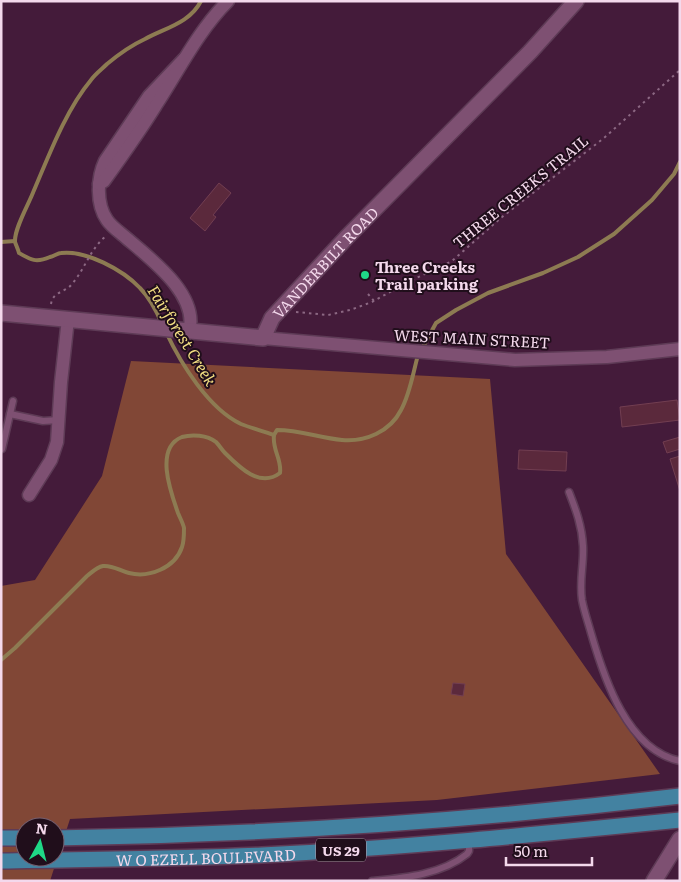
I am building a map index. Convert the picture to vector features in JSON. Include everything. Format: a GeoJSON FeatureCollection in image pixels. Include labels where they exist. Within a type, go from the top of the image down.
{"type":"FeatureCollection","features":[{"type":"Feature","properties":{"kind":"main road","name":"W O EZELL BOULEVARD"},"geometry":{"type":"LineString","coordinates":[[65,838],[234,833],[470,818],[590,807],[680,796]]}},
{"type":"Feature","properties":{"kind":"main road"},"geometry":{"type":"LineString","coordinates":[[470,818],[472,840]]}},
{"type":"Feature","properties":{"kind":"main road","name":"W O EZELL BOULEVARD"},"geometry":{"type":"LineString","coordinates":[[4,861],[262,855],[472,840],[680,820]]}},
{"type":"Feature","properties":{"kind":"main road"},"geometry":{"type":"LineString","coordinates":[[4,838],[4,861]]}},
{"type":"Feature","properties":{"kind":"street"},"geometry":{"type":"LineString","coordinates":[[188,331],[190,314],[185,299],[168,277],[108,222],[100,202],[99,184],[104,182],[146,120],[208,23],[228,1]]}},
{"type":"Feature","properties":{"kind":"street","name":"VANDERBILT ROAD"},"geometry":{"type":"LineString","coordinates":[[263,338],[272,318],[326,262],[346,238],[530,52],[576,1]]}},
{"type":"Feature","properties":{"kind":"street"},"geometry":{"type":"LineString","coordinates":[[1,313],[263,338]]}},
{"type":"Feature","properties":{"kind":"street"},"geometry":{"type":"LineString","coordinates":[[29,495],[42,476],[54,451],[59,420],[68,319]]}},
{"type":"Feature","properties":{"kind":"street","name":"WEST MAIN STREET"},"geometry":{"type":"LineString","coordinates":[[263,338],[515,360],[607,357],[680,349]]}},
{"type":"Feature","properties":{"kind":"street"},"geometry":{"type":"LineString","coordinates":[[654,881],[680,839]]}},
{"type":"Feature","properties":{"kind":"lane"},"geometry":{"type":"LineString","coordinates":[[2,449],[13,401]]}},
{"type":"Feature","properties":{"kind":"lane"},"geometry":{"type":"LineString","coordinates":[[10,414],[43,421],[59,420]]}},
{"type":"Feature","properties":{"kind":"lane"},"geometry":{"type":"LineString","coordinates":[[568,492],[581,522],[583,548],[580,573],[582,600],[602,668],[619,708],[637,734],[658,753],[670,759],[680,761]]}},
{"type":"Feature","properties":{"kind":"lane"},"geometry":{"type":"LineString","coordinates":[[372,881],[394,879],[447,867],[467,854],[472,840]]}},
{"type":"Feature","properties":{"kind":"path","name":"THREE CREEKS TRAIL"},"geometry":{"type":"LineString","coordinates":[[293,312],[328,315],[350,310],[374,301],[452,261],[502,216],[604,138],[680,70]]}},
{"type":"Feature","properties":{"kind":"path"},"geometry":{"type":"LineString","coordinates":[[50,309],[52,298],[56,293],[72,285],[96,246]]}},
{"type":"Feature","properties":{"kind":"path"},"geometry":{"type":"LineString","coordinates":[[368,294],[374,301]]}},
{"type":"Feature","properties":{"kind":"shaded area"},"geometry":{"type":"Polygon","coordinates":[[[131,361],[490,379],[506,554],[660,774],[437,800],[70,819],[65,834],[65,817],[15,817],[15,867],[55,867],[50,881],[1,881],[1,586],[35,580],[102,476],[131,361]]]}},
{"type":"Feature","properties":{"kind":"building"},"geometry":{"type":"Polygon","coordinates":[[[219,183],[231,193],[213,215],[216,217],[205,231],[190,218],[219,183]]]}},
{"type":"Feature","properties":{"kind":"building"},"geometry":{"type":"Polygon","coordinates":[[[677,400],[680,420],[622,427],[620,407],[677,400]]]}},
{"type":"Feature","properties":{"kind":"building"},"geometry":{"type":"Polygon","coordinates":[[[680,437],[680,449],[667,453],[663,442],[680,437]]]}},
{"type":"Feature","properties":{"kind":"building"},"geometry":{"type":"Polygon","coordinates":[[[519,450],[567,452],[566,471],[518,469],[519,450]]]}},
{"type":"Feature","properties":{"kind":"building"},"geometry":{"type":"Polygon","coordinates":[[[680,456],[680,491],[670,459],[680,456]]]}},
{"type":"Feature","properties":{"kind":"building"},"geometry":{"type":"Polygon","coordinates":[[[453,683],[465,684],[463,696],[451,694],[453,683]]]}},
{"type":"Feature","properties":{"kind":"waterway","name":"Fairforest Creek"},"geometry":{"type":"LineString","coordinates":[[162,324],[143,292],[133,281],[114,268],[92,258],[71,253],[60,253],[41,260],[30,259],[19,253],[15,237],[21,218],[65,120],[93,78],[107,64],[130,47],[184,20],[201,1]]}},
{"type":"Feature","properties":{"kind":"waterway","name":"Fairforest Creek"},"geometry":{"type":"LineString","coordinates":[[423,347],[436,323],[456,310],[488,293],[543,273],[578,257],[614,234],[652,200],[674,174],[680,162]]}},
{"type":"Feature","properties":{"kind":"waterway"},"geometry":{"type":"LineString","coordinates":[[1,242],[15,241]]}},
{"type":"Feature","properties":{"kind":"waterway","name":"Fairforest Creek"},"geometry":{"type":"LineString","coordinates":[[166,332],[188,371],[207,397],[218,408],[241,424],[274,435]]}},
{"type":"Feature","properties":{"kind":"waterway","name":"Fairforest Creek"},"geometry":{"type":"LineString","coordinates":[[274,435],[277,430],[285,430],[334,439],[351,440],[368,437],[384,430],[396,418],[404,404],[418,355]]}},
{"type":"Feature","properties":{"kind":"waterway"},"geometry":{"type":"LineString","coordinates":[[1,660],[87,576],[97,569],[107,566],[129,573],[145,574],[160,570],[174,561],[179,554],[184,540],[184,528],[172,494],[167,472],[169,451],[174,443],[186,436],[195,435],[208,438],[216,442],[244,470],[258,477],[265,478],[273,477],[280,473],[280,463],[274,445],[274,435]]}},
{"type":"Feature","properties":{"kind":"place","name":"Three Creeks Trail parking"},"geometry":{"type":"Point","coordinates":[365,275]}}]}
